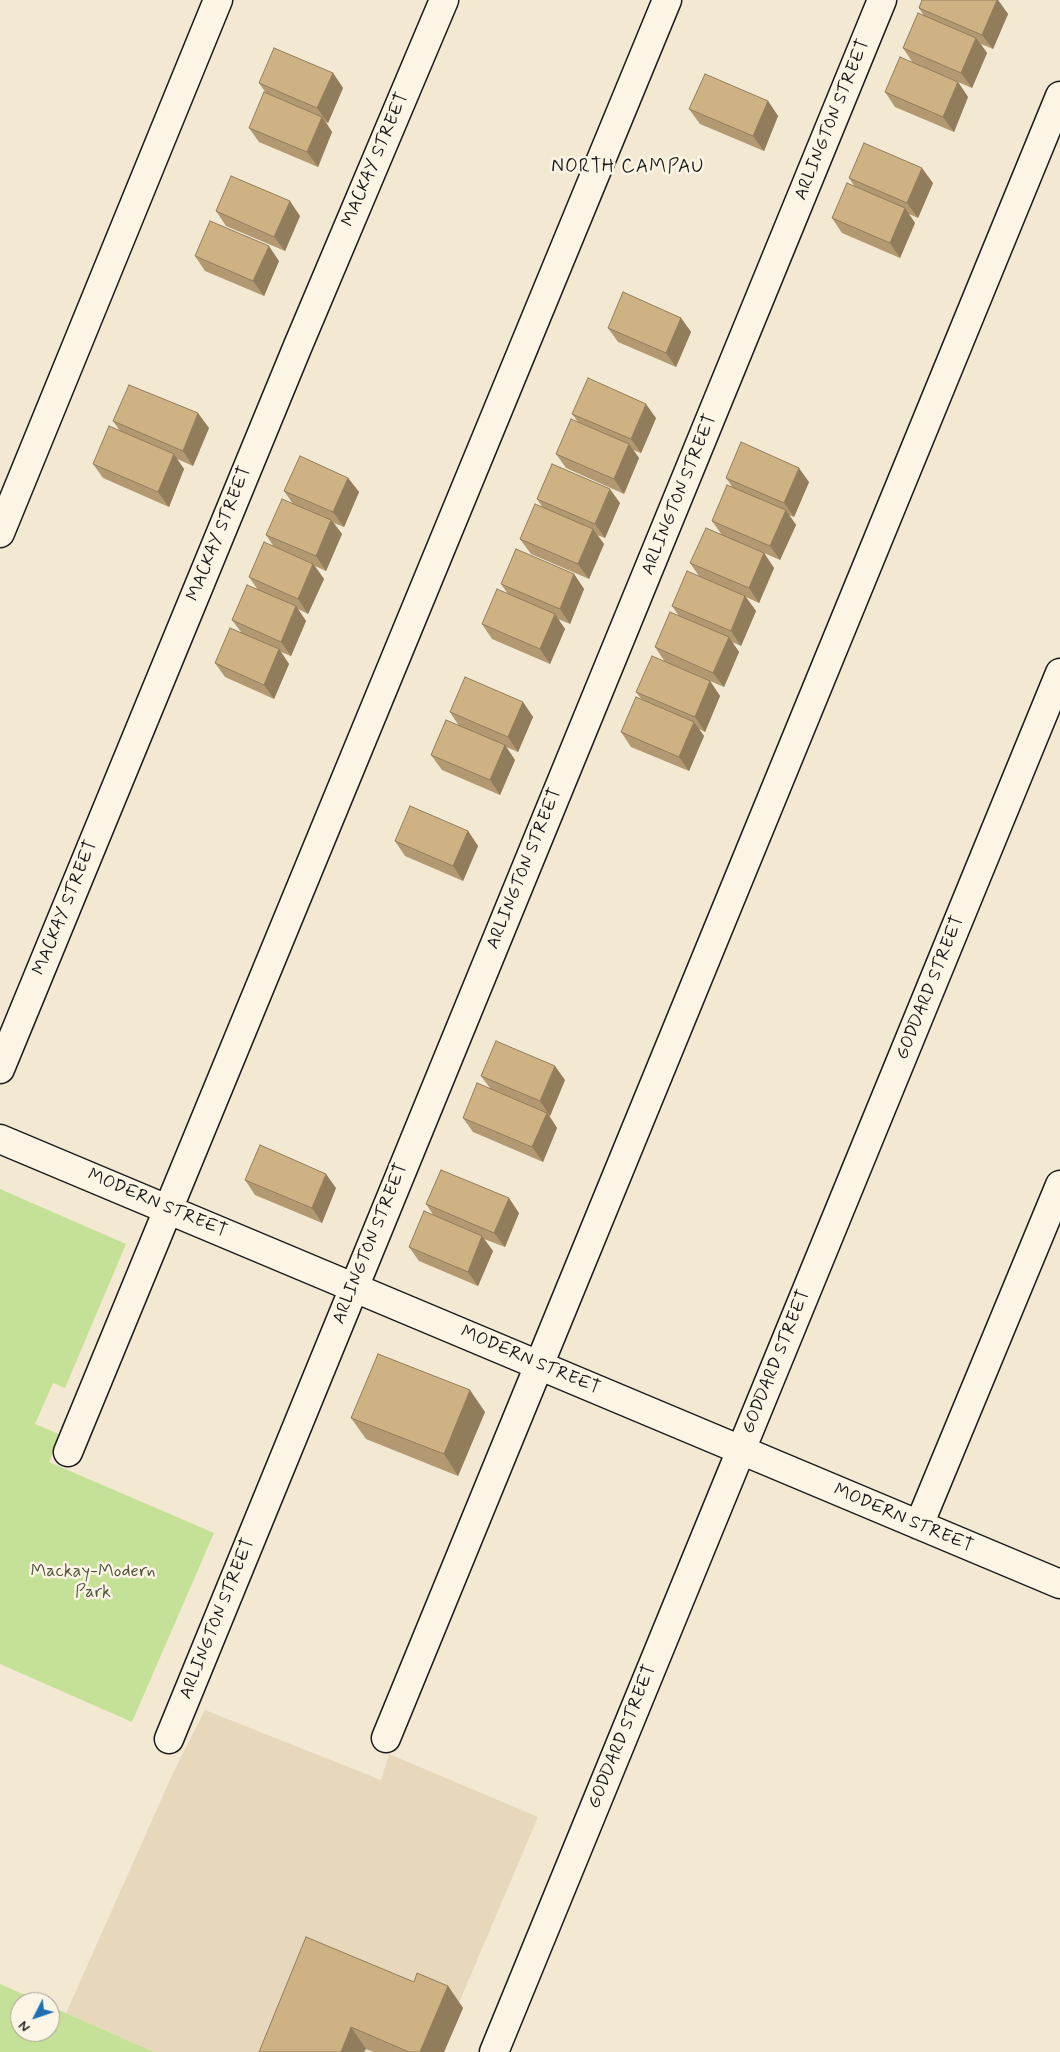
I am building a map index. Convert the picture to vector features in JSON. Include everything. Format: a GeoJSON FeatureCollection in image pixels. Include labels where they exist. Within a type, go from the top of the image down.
{"type":"FeatureCollection","features":[{"type":"Feature","properties":{"kind":"street"},"geometry":{"type":"LineString","coordinates":[[0,532],[218,0]]}},
{"type":"Feature","properties":{"kind":"street","name":"MACKAY STREET"},"geometry":{"type":"LineString","coordinates":[[0,1069],[297,348],[444,0]]}},
{"type":"Feature","properties":{"kind":"street"},"geometry":{"type":"LineString","coordinates":[[68,1452],[667,0]]}},
{"type":"Feature","properties":{"kind":"street","name":"ARLINGTON STREET"},"geometry":{"type":"LineString","coordinates":[[169,1739],[882,0]]}},
{"type":"Feature","properties":{"kind":"street"},"geometry":{"type":"LineString","coordinates":[[386,1738],[1060,96]]}},
{"type":"Feature","properties":{"kind":"street","name":"GODDARD STREET"},"geometry":{"type":"LineString","coordinates":[[494,2052],[1060,673]]}},
{"type":"Feature","properties":{"kind":"street","name":"MODERN STREET"},"geometry":{"type":"LineString","coordinates":[[0,1139],[1060,1584]]}},
{"type":"Feature","properties":{"kind":"street"},"geometry":{"type":"LineString","coordinates":[[919,1525],[1060,1185]]}},
{"type":"Feature","properties":{"kind":"shaded area"},"geometry":{"type":"Polygon","coordinates":[[[205,1710],[381,1780],[389,1754],[538,1817],[438,2052],[154,2052],[66,2013],[174,1771],[205,1710]]]}},
{"type":"Feature","properties":{"kind":"green space","name":"Mackay-Modern Park"},"geometry":{"type":"Polygon","coordinates":[[[0,1189],[126,1244],[65,1388],[53,1383],[35,1424],[61,1435],[49,1462],[214,1533],[132,1722],[0,1664],[0,1189]]]}},
{"type":"Feature","properties":{"kind":"green space"},"geometry":{"type":"Polygon","coordinates":[[[0,1984],[18,1992],[10,1992],[10,2042],[60,2042],[60,2010],[154,2052],[0,2052],[0,1984]]]}},
{"type":"Feature","properties":{"kind":"building"},"geometry":{"type":"Polygon","coordinates":[[[922,0],[997,0],[982,35],[919,8],[922,0]]]}},
{"type":"Feature","properties":{"kind":"building"},"geometry":{"type":"Polygon","coordinates":[[[918,13],[976,38],[961,73],[903,48],[918,13]]]}},
{"type":"Feature","properties":{"kind":"building"},"geometry":{"type":"Polygon","coordinates":[[[274,48],[333,73],[317,108],[259,83],[274,48]]]}},
{"type":"Feature","properties":{"kind":"building"},"geometry":{"type":"Polygon","coordinates":[[[900,57],[958,82],[943,117],[885,92],[900,57]]]}},
{"type":"Feature","properties":{"kind":"building"},"geometry":{"type":"Polygon","coordinates":[[[705,74],[768,101],[753,136],[689,109],[705,74]]]}},
{"type":"Feature","properties":{"kind":"building"},"geometry":{"type":"Polygon","coordinates":[[[264,92],[322,117],[307,152],[249,128],[264,92]]]}},
{"type":"Feature","properties":{"kind":"building"},"geometry":{"type":"Polygon","coordinates":[[[864,143],[922,168],[907,203],[849,178],[864,143]]]}},
{"type":"Feature","properties":{"kind":"building"},"geometry":{"type":"Polygon","coordinates":[[[231,176],[290,201],[274,237],[216,211],[231,176]]]}},
{"type":"Feature","properties":{"kind":"building"},"geometry":{"type":"Polygon","coordinates":[[[847,183],[905,208],[890,243],[832,218],[847,183]]]}},
{"type":"Feature","properties":{"kind":"building"},"geometry":{"type":"Polygon","coordinates":[[[210,221],[269,246],[253,281],[195,256],[210,221]]]}},
{"type":"Feature","properties":{"kind":"building"},"geometry":{"type":"Polygon","coordinates":[[[623,292],[681,318],[666,353],[608,328],[623,292]]]}},
{"type":"Feature","properties":{"kind":"building"},"geometry":{"type":"Polygon","coordinates":[[[588,378],[646,404],[631,439],[572,414],[588,378]]]}},
{"type":"Feature","properties":{"kind":"building"},"geometry":{"type":"Polygon","coordinates":[[[129,385],[198,413],[183,451],[113,421],[129,385]]]}},
{"type":"Feature","properties":{"kind":"building"},"geometry":{"type":"Polygon","coordinates":[[[571,419],[629,444],[614,479],[556,454],[571,419]]]}},
{"type":"Feature","properties":{"kind":"building"},"geometry":{"type":"Polygon","coordinates":[[[109,426],[174,454],[158,492],[93,464],[109,426]]]}},
{"type":"Feature","properties":{"kind":"building"},"geometry":{"type":"Polygon","coordinates":[[[741,442],[799,468],[784,503],[726,478],[741,442]]]}},
{"type":"Feature","properties":{"kind":"building"},"geometry":{"type":"Polygon","coordinates":[[[300,456],[348,478],[333,512],[284,491],[300,456]]]}},
{"type":"Feature","properties":{"kind":"building"},"geometry":{"type":"Polygon","coordinates":[[[552,464],[610,489],[595,524],[537,499],[552,464]]]}},
{"type":"Feature","properties":{"kind":"building"},"geometry":{"type":"Polygon","coordinates":[[[727,485],[786,510],[770,546],[712,521],[727,485]]]}},
{"type":"Feature","properties":{"kind":"building"},"geometry":{"type":"Polygon","coordinates":[[[282,499],[331,520],[316,556],[266,535],[282,499]]]}},
{"type":"Feature","properties":{"kind":"building"},"geometry":{"type":"Polygon","coordinates":[[[535,504],[593,529],[578,564],[520,539],[535,504]]]}},
{"type":"Feature","properties":{"kind":"building"},"geometry":{"type":"Polygon","coordinates":[[[706,528],[764,553],[749,588],[690,563],[706,528]]]}},
{"type":"Feature","properties":{"kind":"building"},"geometry":{"type":"Polygon","coordinates":[[[264,542],[313,564],[298,599],[249,577],[264,542]]]}},
{"type":"Feature","properties":{"kind":"building"},"geometry":{"type":"Polygon","coordinates":[[[516,549],[574,574],[560,609],[501,584],[516,549]]]}},
{"type":"Feature","properties":{"kind":"building"},"geometry":{"type":"Polygon","coordinates":[[[687,571],[745,596],[731,631],[672,606],[687,571]]]}},
{"type":"Feature","properties":{"kind":"building"},"geometry":{"type":"Polygon","coordinates":[[[247,585],[296,606],[281,642],[232,620],[247,585]]]}},
{"type":"Feature","properties":{"kind":"building"},"geometry":{"type":"Polygon","coordinates":[[[497,589],[555,614],[540,649],[482,624],[497,589]]]}},
{"type":"Feature","properties":{"kind":"building"},"geometry":{"type":"Polygon","coordinates":[[[670,612],[729,637],[713,673],[655,647],[670,612]]]}},
{"type":"Feature","properties":{"kind":"building"},"geometry":{"type":"Polygon","coordinates":[[[230,628],[279,649],[264,685],[215,663],[230,628]]]}},
{"type":"Feature","properties":{"kind":"building"},"geometry":{"type":"Polygon","coordinates":[[[652,656],[710,681],[695,717],[636,692],[652,656]]]}},
{"type":"Feature","properties":{"kind":"building"},"geometry":{"type":"Polygon","coordinates":[[[465,677],[523,702],[508,737],[450,712],[465,677]]]}},
{"type":"Feature","properties":{"kind":"building"},"geometry":{"type":"Polygon","coordinates":[[[636,697],[694,722],[679,757],[621,732],[636,697]]]}},
{"type":"Feature","properties":{"kind":"building"},"geometry":{"type":"Polygon","coordinates":[[[446,720],[505,745],[490,780],[431,755],[446,720]]]}},
{"type":"Feature","properties":{"kind":"building"},"geometry":{"type":"Polygon","coordinates":[[[410,806],[468,831],[453,866],[395,841],[410,806]]]}},
{"type":"Feature","properties":{"kind":"building"},"geometry":{"type":"Polygon","coordinates":[[[496,1041],[555,1066],[540,1101],[481,1076],[496,1041]]]}},
{"type":"Feature","properties":{"kind":"building"},"geometry":{"type":"Polygon","coordinates":[[[477,1083],[547,1113],[532,1147],[463,1118],[477,1083]]]}},
{"type":"Feature","properties":{"kind":"building"},"geometry":{"type":"Polygon","coordinates":[[[260,1145],[326,1174],[312,1208],[245,1180],[260,1145]]]}},
{"type":"Feature","properties":{"kind":"building"},"geometry":{"type":"Polygon","coordinates":[[[441,1170],[509,1198],[494,1233],[426,1204],[441,1170]]]}},
{"type":"Feature","properties":{"kind":"building"},"geometry":{"type":"Polygon","coordinates":[[[424,1211],[482,1236],[468,1272],[409,1247],[424,1211]]]}},
{"type":"Feature","properties":{"kind":"building"},"geometry":{"type":"Polygon","coordinates":[[[378,1354],[470,1390],[444,1454],[351,1418],[378,1354]]]}},
{"type":"Feature","properties":{"kind":"building"},"geometry":{"type":"Polygon","coordinates":[[[306,1937],[414,1982],[417,1973],[448,1986],[420,2052],[409,2052],[351,2027],[341,2052],[259,2052],[306,1937]]]}},
{"type":"Feature","properties":{"kind":"district","name":"NORTH CAMPAU"},"geometry":{"type":"Point","coordinates":[628,168]}}]}
